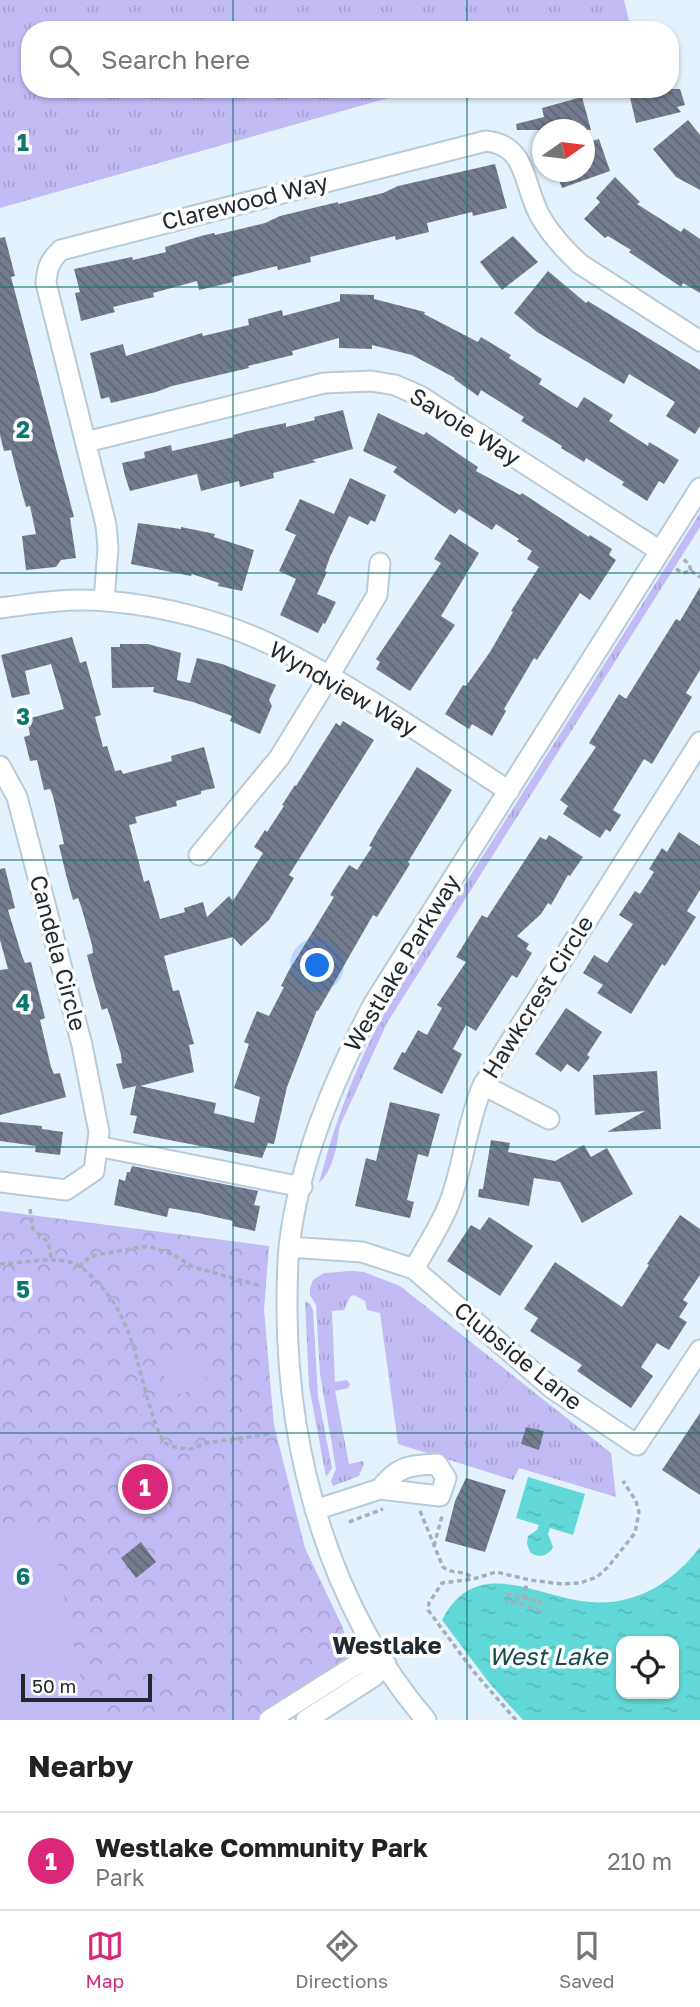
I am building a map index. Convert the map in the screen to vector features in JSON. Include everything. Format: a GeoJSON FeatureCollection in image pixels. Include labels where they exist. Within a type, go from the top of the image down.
{"type":"FeatureCollection","features":[{"type":"Feature","properties":{"kind":"street","name":"Clarewood Way"},"geometry":{"type":"LineString","coordinates":[[104,601],[108,548],[106,525],[46,283],[47,269],[52,258],[61,250],[486,141],[499,142],[517,156],[540,216],[566,250],[602,278],[700,341]]}},
{"type":"Feature","properties":{"kind":"street","name":"Savoie Way"},"geometry":{"type":"LineString","coordinates":[[86,442],[324,383],[347,380],[395,385],[420,396],[660,551]]}},
{"type":"Feature","properties":{"kind":"street","name":"Westlake Parkway"},"geometry":{"type":"LineString","coordinates":[[426,1720],[386,1664],[349,1599],[315,1510],[302,1463],[288,1353],[289,1247],[302,1187],[331,1093],[374,1003],[700,488]]}},
{"type":"Feature","properties":{"kind":"street"},"geometry":{"type":"LineString","coordinates":[[199,856],[279,758],[330,676],[377,595],[380,562]]}},
{"type":"Feature","properties":{"kind":"street","name":"Wyndview Way"},"geometry":{"type":"LineString","coordinates":[[0,608],[62,601],[104,601],[185,614],[234,630],[273,646],[330,676],[509,790]]}},
{"type":"Feature","properties":{"kind":"street","name":"Hawkcrest Circle"},"geometry":{"type":"LineString","coordinates":[[414,1269],[445,1216],[455,1186],[472,1112],[483,1085],[700,742]]}},
{"type":"Feature","properties":{"kind":"street","name":"Candela Circle"},"geometry":{"type":"LineString","coordinates":[[0,766],[18,797],[80,1039],[99,1132],[94,1171],[66,1189],[0,1182]]}},
{"type":"Feature","properties":{"kind":"street"},"geometry":{"type":"LineString","coordinates":[[483,1085],[549,1119]]}},
{"type":"Feature","properties":{"kind":"street"},"geometry":{"type":"LineString","coordinates":[[97,1146],[302,1187]]}},
{"type":"Feature","properties":{"kind":"street","name":"Clubside Lane"},"geometry":{"type":"LineString","coordinates":[[289,1247],[362,1252],[414,1269],[553,1389],[637,1445],[700,1350]]}},
{"type":"Feature","properties":{"kind":"street"},"geometry":{"type":"LineString","coordinates":[[315,1510],[384,1498]]}},
{"type":"Feature","properties":{"kind":"street"},"geometry":{"type":"LineString","coordinates":[[269,1720],[359,1663],[386,1664]]}},
{"type":"Feature","properties":{"kind":"street"},"geometry":{"type":"LineString","coordinates":[[306,1720],[373,1677],[386,1664]]}},
{"type":"Feature","properties":{"kind":"path"},"geometry":{"type":"LineString","coordinates":[[683,559],[691,571],[700,577]]}},
{"type":"Feature","properties":{"kind":"path"},"geometry":{"type":"LineString","coordinates":[[676,569],[683,573],[691,571]]}},
{"type":"Feature","properties":{"kind":"path"},"geometry":{"type":"LineString","coordinates":[[30,1209],[33,1229],[48,1242],[52,1261]]}},
{"type":"Feature","properties":{"kind":"path"},"geometry":{"type":"LineString","coordinates":[[79,1266],[90,1257],[148,1246],[174,1255],[192,1267],[261,1286]]}},
{"type":"Feature","properties":{"kind":"path"},"geometry":{"type":"LineString","coordinates":[[0,1264],[69,1261],[102,1286],[116,1303],[129,1332],[155,1423],[164,1443],[191,1449],[206,1443],[270,1434]]}},
{"type":"Feature","properties":{"kind":"path"},"geometry":{"type":"LineString","coordinates":[[516,1720],[474,1672],[428,1610],[429,1603],[442,1583],[473,1579],[496,1572],[562,1584],[580,1583],[597,1577],[635,1533],[639,1513],[636,1501],[623,1481]]}},
{"type":"Feature","properties":{"kind":"path"},"geometry":{"type":"LineString","coordinates":[[349,1522],[384,1498]]}},
{"type":"Feature","properties":{"kind":"path"},"geometry":{"type":"LineString","coordinates":[[434,1546],[442,1516],[419,1509],[425,1527],[443,1567],[448,1572],[466,1574],[473,1579]]}},
{"type":"Feature","properties":{"kind":"path"},"geometry":{"type":"LineString","coordinates":[[521,1608],[527,1583]]}},
{"type":"Feature","properties":{"kind":"path"},"geometry":{"type":"LineString","coordinates":[[506,1604],[508,1594],[540,1601],[537,1612]]}},
{"type":"Feature","properties":{"kind":"path"},"geometry":{"type":"LineString","coordinates":[[514,1605],[516,1596]]}},
{"type":"Feature","properties":{"kind":"path"},"geometry":{"type":"LineString","coordinates":[[529,1609],[532,1599]]}},
{"type":"Feature","properties":{"kind":"green space"},"geometry":{"type":"Polygon","coordinates":[[[0,0],[624,0],[629,21],[21,21],[21,98],[388,98],[0,208],[0,0]]]}},
{"type":"Feature","properties":{"kind":"green space"},"geometry":{"type":"Polygon","coordinates":[[[700,513],[700,527],[387,1023],[339,1128],[331,1165],[319,1183],[349,1089],[391,1001],[700,513]]]}},
{"type":"Feature","properties":{"kind":"green space"},"geometry":{"type":"Polygon","coordinates":[[[0,1211],[269,1246],[264,1310],[274,1425],[305,1548],[352,1653],[265,1716],[257,1720],[0,1720],[0,1211]]]}},
{"type":"Feature","properties":{"kind":"green space"},"geometry":{"type":"Polygon","coordinates":[[[364,1272],[400,1286],[611,1453],[616,1497],[519,1468],[513,1480],[398,1444],[380,1313],[367,1310],[365,1301],[354,1295],[350,1297],[344,1310],[332,1311],[335,1382],[347,1380],[350,1384],[348,1388],[335,1391],[349,1464],[363,1461],[364,1464],[359,1476],[333,1486],[331,1481],[336,1469],[320,1374],[316,1305],[310,1295],[310,1288],[313,1280],[324,1273],[364,1272]]]}},
{"type":"Feature","properties":{"kind":"green space"},"geometry":{"type":"Polygon","coordinates":[[[305,1301],[313,1310],[318,1396],[332,1468],[326,1477],[309,1386],[305,1301]]]}},
{"type":"Feature","properties":{"kind":"green space"},"geometry":{"type":"Polygon","coordinates":[[[199,1350],[208,1387],[169,1396],[160,1360],[199,1350]]]}},
{"type":"Feature","properties":{"kind":"green space"},"geometry":{"type":"Polygon","coordinates":[[[49,1521],[87,1711],[42,1720],[0,1720],[0,1532],[49,1521]]]}},
{"type":"Feature","properties":{"kind":"water"},"geometry":{"type":"Polygon","coordinates":[[[528,1477],[585,1494],[573,1535],[550,1528],[548,1534],[553,1547],[543,1556],[530,1552],[527,1544],[528,1536],[537,1530],[539,1525],[516,1518],[528,1477]]]}},
{"type":"Feature","properties":{"kind":"water","name":"West Lake"},"geometry":{"type":"Polygon","coordinates":[[[700,1547],[700,1720],[523,1720],[490,1684],[442,1620],[456,1600],[472,1588],[490,1584],[509,1584],[570,1599],[607,1602],[638,1596],[666,1581],[700,1547]]]}},
{"type":"Feature","properties":{"kind":"building"},"geometry":{"type":"Polygon","coordinates":[[[680,89],[685,105],[677,107],[681,112],[636,123],[630,98],[679,98],[680,89]]]}},
{"type":"Feature","properties":{"kind":"building"},"geometry":{"type":"Polygon","coordinates":[[[582,98],[588,119],[536,119],[544,117],[542,108],[582,98]]]}},
{"type":"Feature","properties":{"kind":"building"},"geometry":{"type":"Polygon","coordinates":[[[532,120],[532,130],[517,130],[516,124],[532,120]]]}},
{"type":"Feature","properties":{"kind":"building"},"geometry":{"type":"Polygon","coordinates":[[[688,120],[700,135],[700,190],[676,177],[653,149],[688,120]]]}},
{"type":"Feature","properties":{"kind":"building"},"geometry":{"type":"Polygon","coordinates":[[[599,139],[610,171],[595,176],[595,140],[599,139]]]}},
{"type":"Feature","properties":{"kind":"building"},"geometry":{"type":"Polygon","coordinates":[[[495,164],[507,208],[473,216],[472,212],[427,223],[429,232],[396,240],[395,236],[310,257],[311,262],[278,270],[277,266],[232,277],[233,282],[199,290],[197,281],[153,293],[154,297],[113,307],[115,312],[81,321],[75,293],[80,292],[74,269],[166,252],[165,247],[201,236],[265,223],[280,216],[495,164]]]}},
{"type":"Feature","properties":{"kind":"building"},"geometry":{"type":"Polygon","coordinates":[[[615,177],[640,202],[637,204],[681,232],[684,228],[700,239],[700,293],[683,283],[681,287],[629,252],[631,250],[608,236],[605,238],[584,219],[600,202],[596,198],[615,177]]]}},
{"type":"Feature","properties":{"kind":"building"},"geometry":{"type":"Polygon","coordinates":[[[560,182],[579,182],[562,188],[560,182]]]}},
{"type":"Feature","properties":{"kind":"building"},"geometry":{"type":"Polygon","coordinates":[[[513,236],[538,262],[502,290],[480,262],[513,236]]]}},
{"type":"Feature","properties":{"kind":"building"},"geometry":{"type":"Polygon","coordinates":[[[5,237],[15,276],[11,277],[74,517],[70,518],[76,558],[61,560],[56,567],[26,570],[22,536],[36,534],[30,506],[26,507],[11,450],[4,451],[0,435],[0,238],[5,237]]]}},
{"type":"Feature","properties":{"kind":"building"},"geometry":{"type":"Polygon","coordinates":[[[548,271],[586,303],[588,301],[700,370],[700,426],[695,434],[666,416],[675,402],[629,374],[624,384],[537,332],[514,313],[548,271]]]}},
{"type":"Feature","properties":{"kind":"building"},"geometry":{"type":"Polygon","coordinates":[[[340,294],[374,295],[374,299],[425,312],[424,314],[478,342],[481,337],[511,355],[509,358],[542,379],[539,384],[577,408],[584,397],[613,415],[609,421],[648,446],[649,442],[679,460],[664,484],[659,481],[647,501],[622,485],[624,482],[586,458],[584,462],[561,448],[562,446],[521,421],[524,417],[481,390],[478,396],[455,378],[412,355],[372,345],[372,349],[339,348],[339,338],[292,351],[293,355],[248,366],[249,368],[156,392],[111,403],[109,397],[101,399],[90,353],[123,344],[126,356],[202,333],[203,336],[249,325],[248,319],[282,310],[283,316],[340,301],[340,294]]]}},
{"type":"Feature","properties":{"kind":"building"},"geometry":{"type":"Polygon","coordinates":[[[343,410],[353,449],[273,473],[274,478],[240,487],[239,481],[201,491],[197,474],[130,491],[122,463],[145,458],[144,452],[171,445],[172,451],[286,423],[286,427],[343,410]]]}},
{"type":"Feature","properties":{"kind":"building"},"geometry":{"type":"Polygon","coordinates":[[[378,413],[424,435],[426,432],[478,467],[476,471],[520,495],[522,493],[612,549],[609,555],[616,560],[590,600],[580,593],[537,660],[534,658],[504,709],[506,711],[492,736],[472,724],[469,729],[445,714],[463,685],[466,686],[490,652],[513,612],[511,611],[539,567],[527,559],[532,551],[517,541],[519,539],[496,524],[492,530],[459,509],[455,514],[393,472],[397,467],[363,451],[378,413]]]}},
{"type":"Feature","properties":{"kind":"building"},"geometry":{"type":"Polygon","coordinates":[[[350,478],[386,495],[375,522],[371,520],[368,525],[349,516],[317,594],[336,602],[318,633],[280,615],[296,579],[279,571],[296,535],[285,530],[300,499],[334,514],[350,478]]]}},
{"type":"Feature","properties":{"kind":"building"},"geometry":{"type":"Polygon","coordinates":[[[138,523],[181,527],[215,534],[214,537],[254,550],[242,591],[218,586],[219,583],[192,574],[191,576],[131,564],[138,523]]]}},
{"type":"Feature","properties":{"kind":"building"},"geometry":{"type":"Polygon","coordinates":[[[450,534],[479,553],[441,616],[455,625],[410,691],[376,669],[380,662],[376,659],[441,563],[434,559],[450,534]]]}},
{"type":"Feature","properties":{"kind":"building"},"geometry":{"type":"Polygon","coordinates":[[[700,587],[700,670],[686,693],[692,697],[652,764],[644,759],[613,810],[621,815],[610,832],[606,829],[600,838],[563,814],[568,806],[560,800],[596,747],[589,743],[619,694],[626,699],[676,619],[680,621],[700,587]]]}},
{"type":"Feature","properties":{"kind":"building"},"geometry":{"type":"Polygon","coordinates":[[[72,637],[80,663],[86,661],[101,715],[95,717],[103,747],[107,746],[115,771],[121,770],[123,774],[172,761],[171,756],[204,747],[215,788],[176,801],[177,806],[135,817],[137,823],[129,825],[144,882],[149,880],[160,919],[185,912],[184,908],[203,902],[207,917],[229,896],[233,901],[263,853],[254,847],[265,830],[267,832],[336,723],[340,726],[343,721],[374,740],[289,875],[294,878],[269,920],[241,946],[233,937],[164,956],[173,991],[179,990],[194,1044],[189,1045],[194,1072],[140,1086],[216,1103],[214,1113],[254,1123],[260,1097],[234,1088],[249,1044],[244,1042],[257,1011],[269,1016],[284,987],[281,986],[288,972],[334,897],[330,895],[349,865],[357,870],[417,767],[452,790],[408,862],[410,864],[377,917],[373,915],[317,1010],[287,1087],[274,1144],[268,1143],[262,1158],[133,1133],[137,1116],[130,1115],[136,1086],[123,1089],[116,1064],[122,1063],[121,1055],[110,1016],[107,1008],[102,1010],[93,979],[87,955],[93,953],[92,945],[81,906],[78,898],[73,900],[66,875],[59,845],[64,844],[53,796],[50,789],[44,790],[37,760],[30,761],[24,737],[30,735],[27,719],[64,709],[51,664],[25,671],[30,694],[12,698],[1,655],[72,637]]]}},
{"type":"Feature","properties":{"kind":"building"},"geometry":{"type":"Polygon","coordinates":[[[120,644],[148,644],[181,653],[177,680],[190,683],[197,658],[222,664],[276,685],[269,700],[272,706],[260,734],[230,721],[232,716],[153,692],[154,687],[112,688],[111,647],[120,647],[120,644]]]}},
{"type":"Feature","properties":{"kind":"building"},"geometry":{"type":"Polygon","coordinates":[[[679,832],[700,846],[700,890],[687,911],[696,917],[631,1014],[597,993],[603,985],[583,973],[594,955],[607,963],[633,924],[619,915],[635,891],[640,894],[654,872],[649,869],[662,848],[667,852],[679,832]]]}},
{"type":"Feature","properties":{"kind":"building"},"geometry":{"type":"Polygon","coordinates":[[[549,835],[583,857],[570,876],[568,875],[551,905],[548,903],[541,914],[517,936],[529,944],[526,949],[532,953],[517,978],[512,975],[476,1031],[466,1025],[453,1049],[462,1054],[442,1094],[393,1069],[418,1030],[427,1035],[442,1008],[437,1005],[466,962],[456,957],[482,915],[487,918],[540,837],[546,840],[549,835]]]}},
{"type":"Feature","properties":{"kind":"building"},"geometry":{"type":"Polygon","coordinates":[[[5,868],[15,908],[8,910],[25,963],[31,962],[45,1018],[40,1020],[51,1067],[54,1074],[60,1073],[66,1097],[0,1115],[0,970],[8,969],[0,940],[0,869],[5,868]]]}},
{"type":"Feature","properties":{"kind":"building"},"geometry":{"type":"Polygon","coordinates":[[[566,1008],[602,1032],[579,1072],[567,1064],[561,1072],[535,1054],[566,1008]]]}},
{"type":"Feature","properties":{"kind":"building"},"geometry":{"type":"Polygon","coordinates":[[[657,1071],[661,1129],[607,1132],[645,1111],[595,1115],[593,1075],[657,1071]]]}},
{"type":"Feature","properties":{"kind":"building"},"geometry":{"type":"Polygon","coordinates":[[[390,1102],[440,1114],[428,1157],[418,1154],[407,1200],[414,1202],[410,1218],[355,1206],[366,1158],[376,1161],[390,1102]]]}},
{"type":"Feature","properties":{"kind":"building"},"geometry":{"type":"Polygon","coordinates":[[[0,1122],[42,1126],[42,1129],[63,1132],[60,1155],[35,1152],[36,1146],[0,1141],[0,1122]]]}},
{"type":"Feature","properties":{"kind":"building"},"geometry":{"type":"Polygon","coordinates":[[[491,1140],[510,1143],[508,1152],[555,1161],[584,1145],[591,1157],[607,1148],[633,1194],[582,1223],[560,1182],[534,1178],[529,1206],[478,1197],[479,1189],[483,1189],[491,1140]]]}},
{"type":"Feature","properties":{"kind":"building"},"geometry":{"type":"Polygon","coordinates":[[[132,1166],[258,1191],[254,1205],[260,1206],[255,1231],[232,1226],[233,1221],[198,1213],[169,1208],[167,1217],[114,1205],[119,1179],[125,1181],[132,1166]]]}},
{"type":"Feature","properties":{"kind":"building"},"geometry":{"type":"Polygon","coordinates":[[[680,1215],[700,1229],[700,1275],[683,1300],[688,1303],[679,1317],[687,1322],[669,1350],[657,1343],[641,1367],[653,1376],[631,1408],[577,1371],[582,1365],[530,1331],[538,1318],[524,1309],[555,1262],[622,1307],[680,1215]]]}},
{"type":"Feature","properties":{"kind":"building"},"geometry":{"type":"Polygon","coordinates":[[[489,1217],[533,1246],[500,1296],[447,1261],[471,1225],[480,1230],[489,1217]]]}},
{"type":"Feature","properties":{"kind":"building"},"geometry":{"type":"Polygon","coordinates":[[[700,1413],[700,1495],[662,1470],[700,1413]]]}},
{"type":"Feature","properties":{"kind":"building"},"geometry":{"type":"Polygon","coordinates":[[[526,1427],[544,1431],[539,1450],[521,1444],[526,1427]]]}},
{"type":"Feature","properties":{"kind":"building"},"geometry":{"type":"Polygon","coordinates":[[[466,1478],[506,1490],[485,1552],[445,1541],[455,1501],[466,1478]]]}},
{"type":"Feature","properties":{"kind":"building"},"geometry":{"type":"Polygon","coordinates":[[[141,1542],[156,1562],[136,1578],[121,1558],[141,1542]]]}},
{"type":"Feature","properties":{"kind":"place","name":"Westlake Community Park"},"geometry":{"type":"Point","coordinates":[145,1487]}},
{"type":"Feature","properties":{"kind":"district","name":"Westlake"},"geometry":{"type":"Point","coordinates":[387,1646]}}]}
